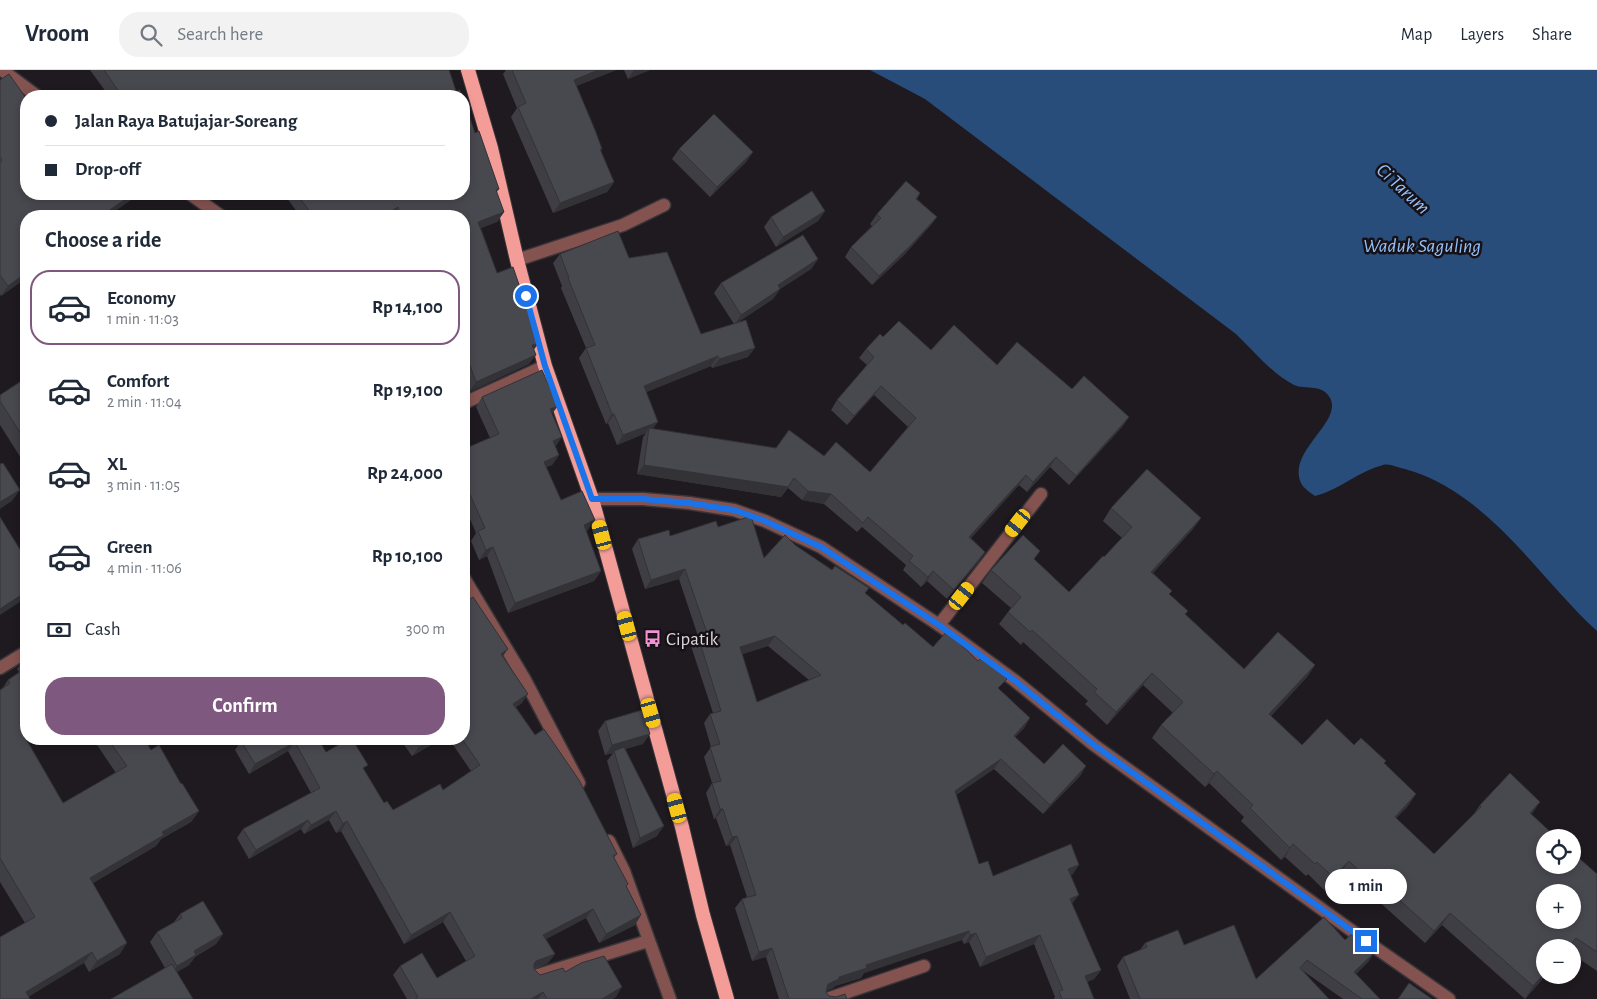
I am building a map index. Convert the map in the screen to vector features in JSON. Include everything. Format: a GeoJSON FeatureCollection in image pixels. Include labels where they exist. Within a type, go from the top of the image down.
{"type":"FeatureCollection","features":[{"type":"Feature","properties":{"kind":"highway"},"geometry":{"type":"LineString","coordinates":[[468,70],[490,148],[516,260],[545,366],[592,499],[727,999]]}},
{"type":"Feature","properties":{"kind":"street"},"geometry":{"type":"LineString","coordinates":[[2,70],[29,90]]}},
{"type":"Feature","properties":{"kind":"street"},"geometry":{"type":"LineString","coordinates":[[198,200],[213,210]]}},
{"type":"Feature","properties":{"kind":"street"},"geometry":{"type":"LineString","coordinates":[[516,260],[623,225],[664,204]]}},
{"type":"Feature","properties":{"kind":"street"},"geometry":{"type":"LineString","coordinates":[[470,400],[545,366]]}},
{"type":"Feature","properties":{"kind":"street"},"geometry":{"type":"LineString","coordinates":[[939,625],[1041,494]]}},
{"type":"Feature","properties":{"kind":"street"},"geometry":{"type":"LineString","coordinates":[[592,499],[643,499],[689,503],[734,510],[765,521],[821,547],[939,625],[1014,680],[1094,745],[1449,999]]}},
{"type":"Feature","properties":{"kind":"street"},"geometry":{"type":"LineString","coordinates":[[470,588],[524,678],[584,792]]}},
{"type":"Feature","properties":{"kind":"street"},"geometry":{"type":"LineString","coordinates":[[0,668],[20,656]]}},
{"type":"Feature","properties":{"kind":"street"},"geometry":{"type":"LineString","coordinates":[[602,827],[624,871],[670,999]]}},
{"type":"Feature","properties":{"kind":"street"},"geometry":{"type":"LineString","coordinates":[[535,976],[648,941]]}},
{"type":"Feature","properties":{"kind":"street"},"geometry":{"type":"LineString","coordinates":[[827,999],[924,966]]}},
{"type":"Feature","properties":{"kind":"water","name":"Waduk Saguling"},"geometry":{"type":"Polygon","coordinates":[[[870,70],[1597,70],[1597,631],[1510,538],[1462,496],[1435,480],[1405,469],[1385,465],[1374,468],[1324,493],[1315,496],[1309,492],[1301,483],[1299,472],[1301,460],[1322,429],[1332,409],[1331,400],[1324,391],[1294,385],[1286,380],[1271,369],[1236,334],[925,99],[870,70]]]}},
{"type":"Feature","properties":{"kind":"building"},"geometry":{"type":"Polygon","coordinates":[[[104,70],[449,70],[456,90],[118,90],[104,70]]]}},
{"type":"Feature","properties":{"kind":"building"},"geometry":{"type":"Polygon","coordinates":[[[512,70],[598,70],[574,80],[614,182],[560,203],[518,107],[526,103],[512,70]]]}},
{"type":"Feature","properties":{"kind":"building"},"geometry":{"type":"Polygon","coordinates":[[[9,74],[20,90],[20,200],[124,200],[110,210],[20,210],[20,277],[8,286],[0,275],[0,163],[2,160],[0,157],[0,80],[9,74]]]}},
{"type":"Feature","properties":{"kind":"building"},"geometry":{"type":"Polygon","coordinates":[[[714,114],[753,152],[717,187],[679,149],[714,114]]]}},
{"type":"Feature","properties":{"kind":"building"},"geometry":{"type":"Polygon","coordinates":[[[470,118],[475,133],[479,131],[499,189],[496,190],[504,212],[478,222],[497,273],[513,267],[539,343],[532,345],[536,355],[476,382],[470,366],[470,210],[399,210],[398,207],[393,210],[309,210],[301,200],[470,200],[470,118]]]}},
{"type":"Feature","properties":{"kind":"building"},"geometry":{"type":"Polygon","coordinates":[[[906,181],[920,193],[916,199],[937,217],[879,276],[851,247],[881,218],[877,214],[906,181]]]}},
{"type":"Feature","properties":{"kind":"building"},"geometry":{"type":"Polygon","coordinates":[[[812,191],[825,211],[783,237],[771,217],[812,191]]]}},
{"type":"Feature","properties":{"kind":"building"},"geometry":{"type":"Polygon","coordinates":[[[618,231],[629,258],[667,252],[701,334],[746,320],[755,348],[719,359],[718,356],[644,386],[658,422],[623,435],[614,414],[612,414],[586,348],[595,345],[560,254],[618,231]]]}},
{"type":"Feature","properties":{"kind":"building"},"geometry":{"type":"Polygon","coordinates":[[[803,235],[818,259],[778,285],[780,289],[741,315],[721,283],[803,235]]]}},
{"type":"Feature","properties":{"kind":"building"},"geometry":{"type":"Polygon","coordinates":[[[899,321],[931,350],[954,325],[997,365],[1017,342],[1072,389],[1084,376],[1129,417],[1076,476],[1056,457],[1033,482],[1026,475],[969,537],[985,552],[954,590],[933,571],[928,577],[909,561],[913,556],[868,517],[863,523],[831,494],[808,491],[794,478],[788,487],[644,465],[649,428],[776,448],[789,430],[824,456],[836,442],[870,472],[916,418],[881,386],[854,416],[837,400],[874,357],[866,349],[880,334],[883,337],[899,321]]]}},
{"type":"Feature","properties":{"kind":"building"},"geometry":{"type":"Polygon","coordinates":[[[542,370],[558,406],[550,409],[562,437],[553,441],[559,455],[544,462],[561,500],[582,491],[595,520],[584,525],[601,571],[515,603],[493,547],[486,550],[478,531],[485,528],[470,495],[470,446],[499,434],[482,397],[542,370]]]}},
{"type":"Feature","properties":{"kind":"building"},"geometry":{"type":"Polygon","coordinates":[[[20,382],[20,433],[0,401],[0,395],[20,382]]]}},
{"type":"Feature","properties":{"kind":"building"},"geometry":{"type":"Polygon","coordinates":[[[3,463],[20,490],[0,502],[0,464],[3,463]]]}},
{"type":"Feature","properties":{"kind":"building"},"geometry":{"type":"Polygon","coordinates":[[[1147,469],[1201,518],[1151,572],[1172,591],[1169,594],[1188,611],[1185,614],[1244,669],[1278,632],[1315,665],[1269,714],[1302,745],[1327,719],[1354,745],[1361,738],[1386,761],[1384,763],[1416,794],[1395,817],[1434,854],[1481,807],[1480,805],[1510,773],[1540,802],[1530,813],[1547,829],[1536,829],[1536,874],[1581,874],[1581,860],[1597,874],[1597,952],[1581,941],[1581,939],[1536,939],[1536,983],[1533,986],[1450,913],[1434,931],[1375,878],[1371,882],[1349,861],[1333,877],[1293,844],[1290,848],[1250,808],[1253,805],[1217,771],[1214,774],[1161,725],[1183,702],[1152,673],[1116,712],[1094,692],[1097,689],[1032,630],[1030,632],[1008,612],[1021,597],[991,570],[1023,535],[1040,551],[1034,559],[1069,592],[1132,527],[1111,508],[1147,469]]]}},
{"type":"Feature","properties":{"kind":"building"},"geometry":{"type":"Polygon","coordinates":[[[751,516],[764,558],[785,535],[795,545],[832,570],[835,566],[869,588],[865,593],[933,647],[947,631],[978,661],[983,656],[1007,679],[998,688],[1030,718],[1014,736],[1044,764],[1063,744],[1086,766],[1050,805],[1001,759],[955,791],[979,864],[988,861],[993,876],[1071,844],[1079,865],[1068,869],[1079,895],[1070,899],[1101,970],[1085,976],[1094,999],[1062,999],[1059,991],[1063,990],[1040,935],[986,957],[976,933],[970,935],[969,931],[866,965],[867,968],[839,977],[839,979],[828,984],[826,992],[829,996],[836,997],[845,994],[847,999],[789,999],[772,948],[759,952],[742,899],[756,895],[737,836],[732,837],[723,809],[720,809],[712,783],[721,781],[710,747],[720,744],[710,714],[721,711],[698,636],[707,633],[685,569],[651,580],[638,539],[669,530],[670,536],[716,521],[718,527],[751,516]],[[775,636],[740,647],[757,702],[821,675],[775,636]]]}},
{"type":"Feature","properties":{"kind":"building"},"geometry":{"type":"Polygon","coordinates":[[[0,517],[20,549],[20,596],[0,609],[0,517]]]}},
{"type":"Feature","properties":{"kind":"building"},"geometry":{"type":"Polygon","coordinates":[[[473,597],[508,649],[501,654],[528,694],[513,704],[535,735],[544,729],[579,780],[617,854],[613,856],[628,884],[626,886],[641,915],[606,934],[593,909],[543,935],[555,954],[536,961],[534,969],[540,975],[563,968],[565,972],[581,963],[604,956],[622,987],[602,999],[547,999],[543,992],[531,999],[415,999],[418,997],[400,966],[422,953],[437,978],[475,956],[450,912],[411,935],[347,821],[343,824],[336,811],[311,825],[308,820],[256,850],[243,829],[320,788],[297,745],[322,745],[326,752],[338,745],[356,745],[368,765],[363,768],[384,803],[387,801],[393,810],[440,784],[443,790],[480,765],[466,745],[470,745],[470,599],[473,597]]]}},
{"type":"Feature","properties":{"kind":"building"},"geometry":{"type":"Polygon","coordinates":[[[20,672],[20,745],[29,745],[63,803],[127,766],[112,745],[148,745],[151,750],[159,745],[199,811],[162,832],[164,835],[90,878],[127,943],[97,961],[92,952],[26,992],[30,999],[0,999],[0,937],[35,917],[0,858],[0,690],[10,683],[8,680],[20,672]]]}},
{"type":"Feature","properties":{"kind":"building"},"geometry":{"type":"Polygon","coordinates":[[[642,710],[650,734],[612,745],[605,721],[642,710]]]}},
{"type":"Feature","properties":{"kind":"building"},"geometry":{"type":"Polygon","coordinates":[[[243,745],[290,745],[255,764],[243,745]]]}},
{"type":"Feature","properties":{"kind":"building"},"geometry":{"type":"Polygon","coordinates":[[[624,747],[664,826],[640,838],[614,751],[624,747]]]}},
{"type":"Feature","properties":{"kind":"building"},"geometry":{"type":"Polygon","coordinates":[[[203,901],[223,934],[194,951],[196,955],[177,966],[157,932],[182,918],[180,914],[203,901]]]}},
{"type":"Feature","properties":{"kind":"building"},"geometry":{"type":"Polygon","coordinates":[[[1324,917],[1345,940],[1355,931],[1375,952],[1354,972],[1380,999],[1362,999],[1307,960],[1300,968],[1329,999],[1140,999],[1123,957],[1147,947],[1145,943],[1178,930],[1184,945],[1234,925],[1256,979],[1324,917]]]}},
{"type":"Feature","properties":{"kind":"building"},"geometry":{"type":"Polygon","coordinates":[[[172,964],[193,999],[111,999],[172,964]]]}},
{"type":"Feature","properties":{"kind":"building"},"geometry":{"type":"Polygon","coordinates":[[[1409,983],[1432,999],[1398,999],[1409,983]]]}},
{"type":"Feature","properties":{"kind":"place","name":"Cipatik"},"geometry":{"type":"Point","coordinates":[652,639]}},
{"type":"Feature","properties":{"kind":"route"},"geometry":{"type":"LineString","coordinates":[[526,296],[545,366],[592,499],[643,499],[689,503],[734,510],[765,521],[821,547],[939,625],[1014,680],[1094,745],[1366,941]]}},
{"type":"Feature","properties":{"kind":"water label","name":"Ci Tarum"},"geometry":{"type":"Point","coordinates":[1403,189]}}]}
